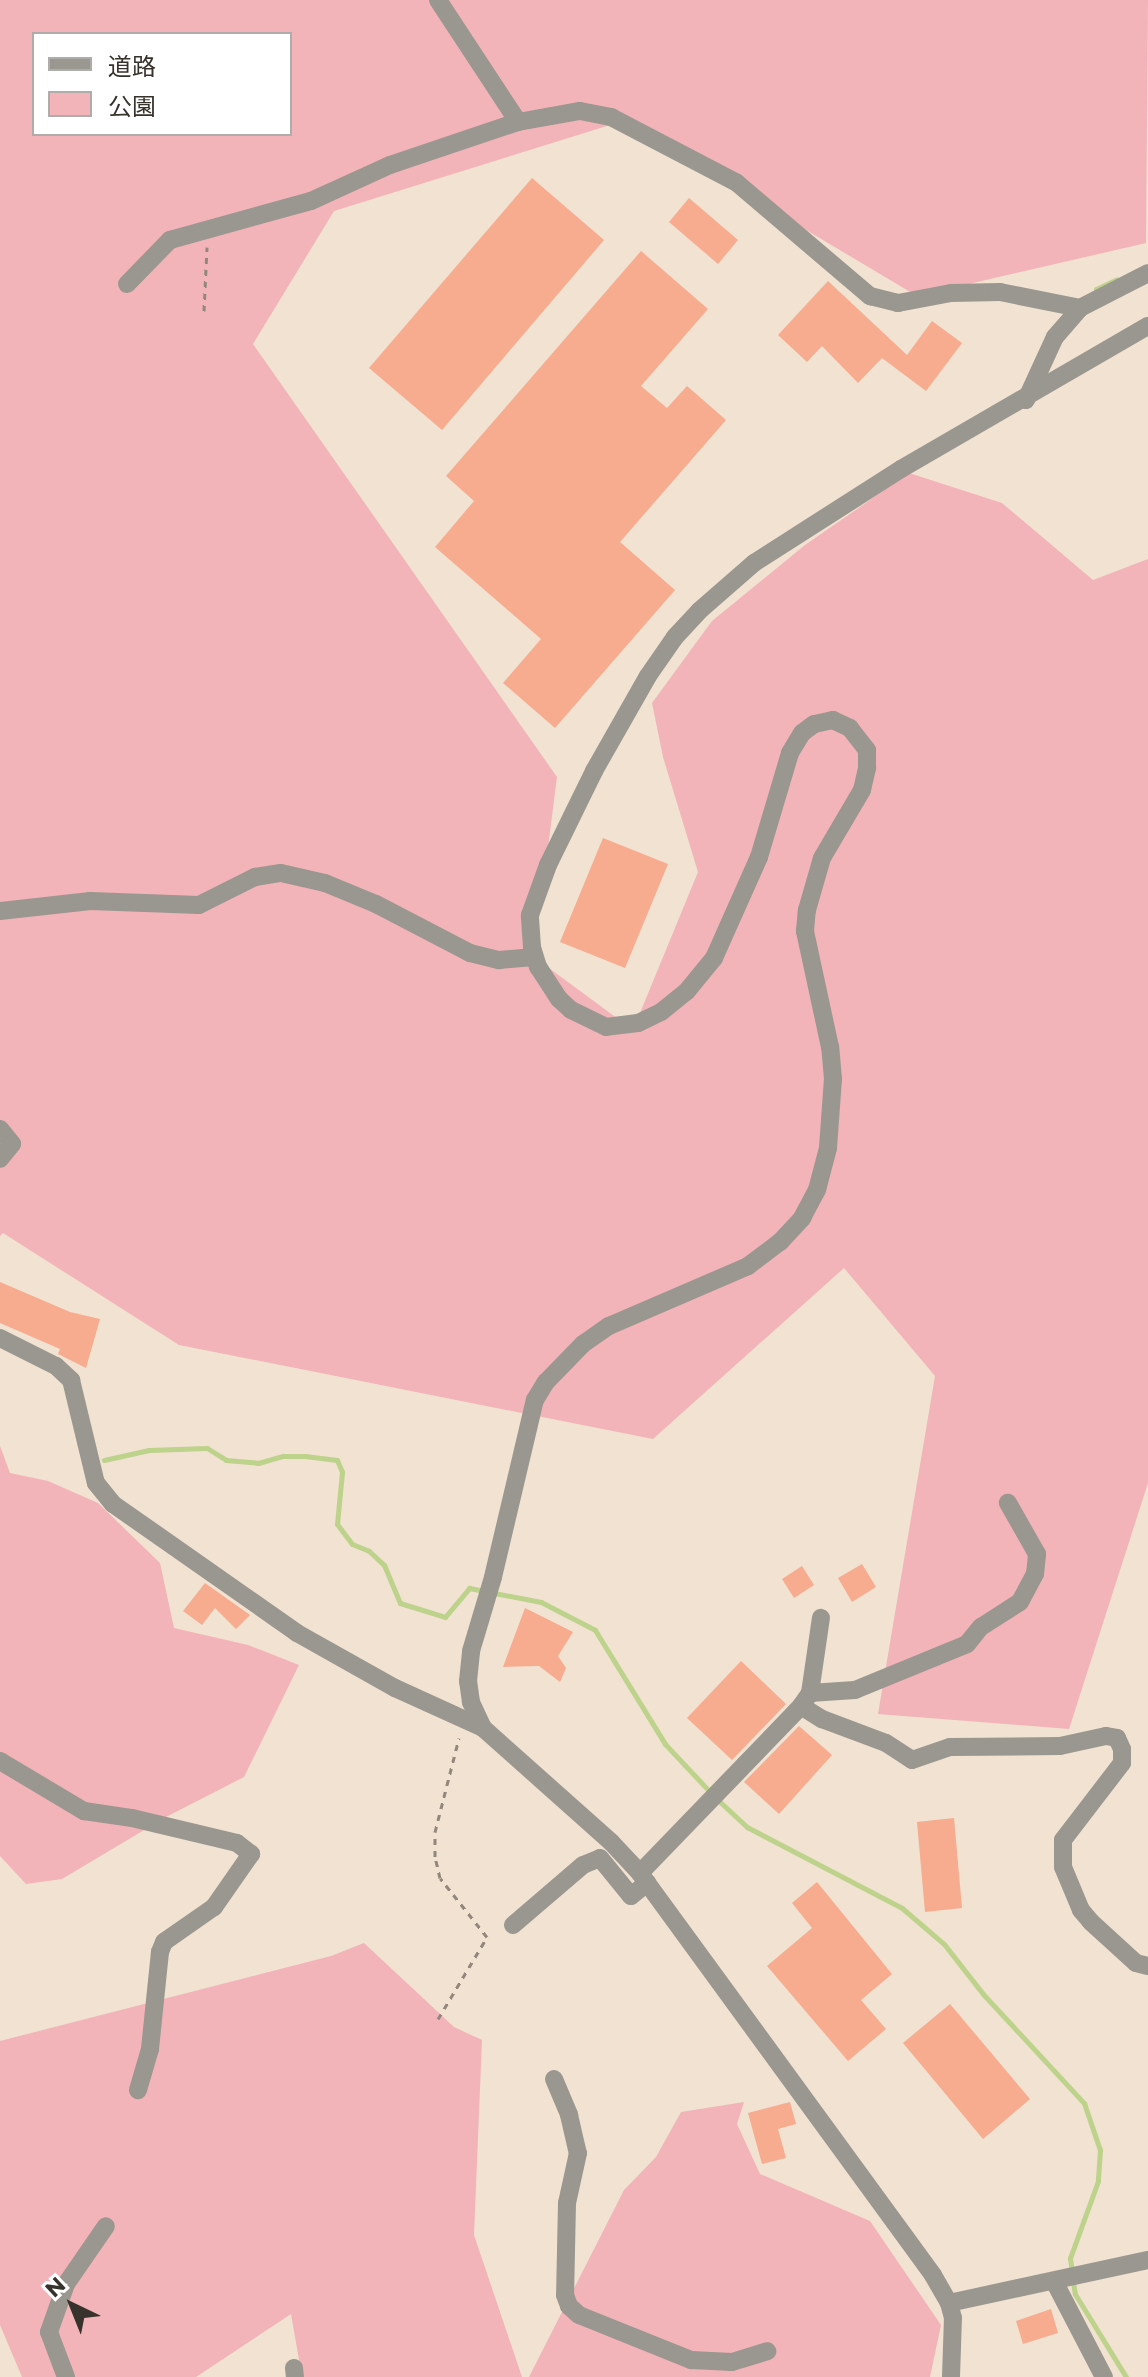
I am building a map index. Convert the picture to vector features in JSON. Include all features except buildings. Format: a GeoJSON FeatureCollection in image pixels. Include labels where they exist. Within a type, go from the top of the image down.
{"type":"FeatureCollection","features":[{"type":"Feature","properties":{"kind":"street"},"geometry":{"type":"LineString","coordinates":[[438,0],[518,122]]}},
{"type":"Feature","properties":{"kind":"street"},"geometry":{"type":"LineString","coordinates":[[127,284],[170,240],[311,201],[390,165],[518,122],[580,111],[611,117],[737,183],[870,296],[898,303],[951,293],[1000,292],[1080,308]]}},
{"type":"Feature","properties":{"kind":"street"},"geometry":{"type":"LineString","coordinates":[[1026,400],[1055,337],[1080,308],[1148,273]]}},
{"type":"Feature","properties":{"kind":"street"},"geometry":{"type":"LineString","coordinates":[[483,1728],[471,1702],[468,1681],[471,1651],[493,1577],[535,1400],[546,1382],[583,1344],[609,1326],[748,1266],[780,1242],[802,1218],[817,1190],[828,1148],[833,1079],[830,1047],[805,931],[807,910],[822,858],[862,790],[867,750],[850,728],[833,720],[814,724],[802,733],[790,753],[759,857],[714,958],[687,991],[661,1012],[638,1023],[606,1027],[590,1021],[559,999],[534,957],[530,915],[548,865],[594,771],[675,637],[708,603],[754,563],[901,469],[1026,400],[1148,326]]}},
{"type":"Feature","properties":{"kind":"street"},"geometry":{"type":"LineString","coordinates":[[0,911],[90,901],[199,905],[255,877],[281,873],[325,883],[376,904],[470,953],[499,960],[534,957]]}},
{"type":"Feature","properties":{"kind":"street"},"geometry":{"type":"LineString","coordinates":[[0,1129],[12,1144],[0,1159]]}},
{"type":"Feature","properties":{"kind":"street"},"geometry":{"type":"LineString","coordinates":[[0,1338],[56,1366],[71,1380],[96,1483],[113,1504],[297,1633],[395,1688],[483,1728],[611,1842],[644,1878],[933,2275],[949,2303],[954,2337],[951,2377]]}},
{"type":"Feature","properties":{"kind":"street"},"geometry":{"type":"LineString","coordinates":[[805,1700],[855,1690],[967,1644],[981,1627],[1020,1602],[1035,1574],[1037,1554],[1008,1503]]}},
{"type":"Feature","properties":{"kind":"street"},"geometry":{"type":"LineString","coordinates":[[513,1925],[583,1865],[600,1858],[631,1896],[805,1700],[821,1618]]}},
{"type":"Feature","properties":{"kind":"street"},"geometry":{"type":"LineString","coordinates":[[805,1700],[822,1719],[886,1743],[912,1760],[950,1747],[1060,1746],[1106,1736],[1117,1738],[1122,1749],[1122,1763],[1063,1840],[1063,1867],[1081,1910],[1091,1922],[1136,1963],[1148,1966]]}},
{"type":"Feature","properties":{"kind":"street"},"geometry":{"type":"LineString","coordinates":[[0,1761],[84,1811],[132,1818],[237,1843],[251,1854],[214,1907],[164,1942],[160,1952],[150,2049],[138,2090]]}},
{"type":"Feature","properties":{"kind":"street"},"geometry":{"type":"LineString","coordinates":[[554,2079],[569,2115],[578,2153],[567,2203],[565,2295],[569,2306],[579,2315],[691,2360],[732,2362],[767,2351]]}},
{"type":"Feature","properties":{"kind":"street"},"geometry":{"type":"LineString","coordinates":[[66,2377],[49,2332],[66,2284],[106,2226]]}},
{"type":"Feature","properties":{"kind":"street"},"geometry":{"type":"LineString","coordinates":[[949,2303],[1148,2260]]}},
{"type":"Feature","properties":{"kind":"street"},"geometry":{"type":"LineString","coordinates":[[1065,2279],[1104,2377]]}},
{"type":"Feature","properties":{"kind":"street"},"geometry":{"type":"LineString","coordinates":[[681,2377],[691,2360]]}},
{"type":"Feature","properties":{"kind":"path"},"geometry":{"type":"LineString","coordinates":[[204,311],[209,258],[205,229]]}},
{"type":"Feature","properties":{"kind":"path"},"geometry":{"type":"LineString","coordinates":[[438,2019],[487,1937],[440,1878],[435,1857],[435,1832],[463,1719]]}},
{"type":"Feature","properties":{"kind":"green space"},"geometry":{"type":"Polygon","coordinates":[[[0,0],[1148,0],[1146,243],[917,296],[623,121],[334,211],[253,344],[557,777],[534,957],[633,1030],[698,872],[663,757],[652,703],[712,621],[805,545],[909,473],[1002,503],[1093,580],[1148,559],[1148,1483],[1069,1729],[878,1714],[935,1376],[844,1268],[653,1439],[179,1345],[3,1233],[0,1236],[0,0]]]}},
{"type":"Feature","properties":{"kind":"green space"},"geometry":{"type":"Polygon","coordinates":[[[0,1446],[10,1473],[48,1481],[98,1503],[160,1563],[174,1628],[248,1645],[299,1665],[244,1777],[166,1817],[62,1879],[26,1884],[0,1856],[0,1446]]]}},
{"type":"Feature","properties":{"kind":"green space"},"geometry":{"type":"Polygon","coordinates":[[[364,1943],[454,2027],[482,2040],[474,2235],[522,2377],[302,2377],[291,2314],[196,2377],[22,2377],[0,2325],[0,2041],[331,1956],[364,1943]]]}},
{"type":"Feature","properties":{"kind":"green space"},"geometry":{"type":"Polygon","coordinates":[[[744,2102],[737,2124],[760,2174],[870,2221],[941,2325],[930,2377],[529,2377],[624,2190],[656,2157],[681,2112],[744,2102]]]}},
{"type":"Feature","properties":{"kind":"waterway"},"geometry":{"type":"LineString","coordinates":[[1096,289],[1117,279]]}},
{"type":"Feature","properties":{"kind":"waterway"},"geometry":{"type":"LineString","coordinates":[[104,1460],[149,1450],[207,1448],[226,1460],[258,1463],[283,1456],[337,1460],[342,1472],[337,1524],[352,1544],[369,1551],[384,1565],[400,1603],[445,1617],[469,1588],[485,1591]]}},
{"type":"Feature","properties":{"kind":"waterway"},"geometry":{"type":"LineString","coordinates":[[494,1593],[541,1602],[595,1630],[665,1744],[711,1793]]}},
{"type":"Feature","properties":{"kind":"waterway"},"geometry":{"type":"LineString","coordinates":[[718,1800],[747,1827],[902,1908],[944,1944],[983,1994],[1084,2103],[1100,2150],[1098,2181],[1070,2258],[1072,2272]]}},
{"type":"Feature","properties":{"kind":"waterway"},"geometry":{"type":"LineString","coordinates":[[1073,2282],[1075,2294],[1126,2377]]}}]}
